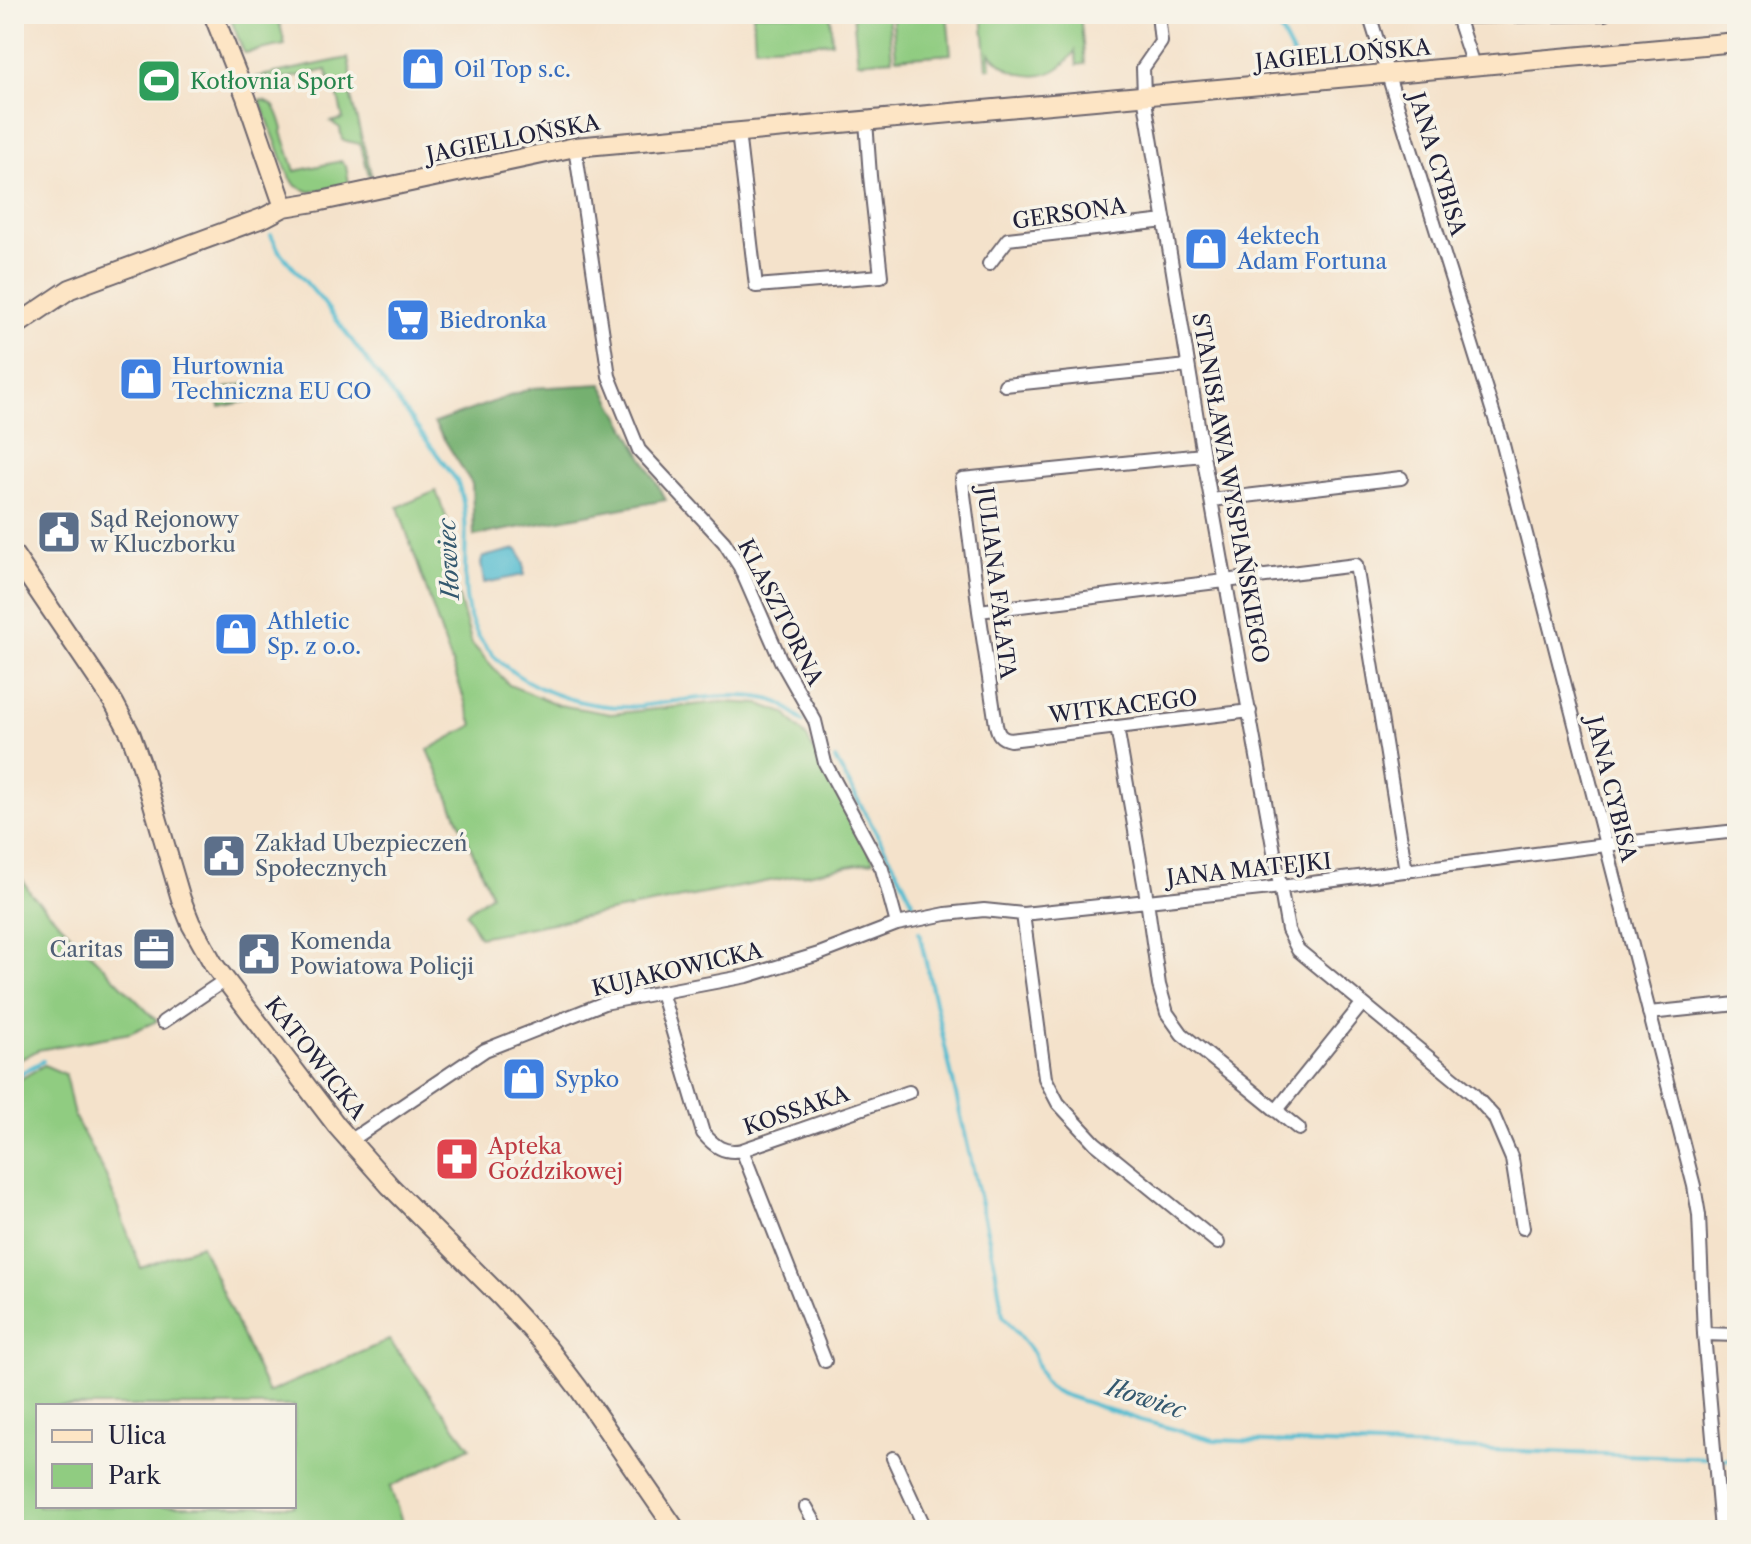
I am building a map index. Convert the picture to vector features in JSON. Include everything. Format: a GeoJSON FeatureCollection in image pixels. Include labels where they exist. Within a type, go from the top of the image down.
{"type":"FeatureCollection","features":[{"type":"Feature","properties":{"kind":"street"},"geometry":{"type":"LineString","coordinates":[[213,14],[284,207]]}},
{"type":"Feature","properties":{"kind":"street"},"geometry":{"type":"LineString","coordinates":[[1144,95],[1143,68],[1161,42],[1158,14]]}},
{"type":"Feature","properties":{"kind":"street","name":"JANA CYBISA"},"geometry":{"type":"LineString","coordinates":[[1369,14],[1502,441],[1694,1186],[1699,1215],[1704,1334],[1721,1530]]}},
{"type":"Feature","properties":{"kind":"street"},"geometry":{"type":"LineString","coordinates":[[1473,65],[1457,16],[1605,14]]}},
{"type":"Feature","properties":{"kind":"street","name":"JAGIELLOŃSKA"},"geometry":{"type":"LineString","coordinates":[[14,327],[70,289],[265,217],[284,207],[575,147],[1737,42]]}},
{"type":"Feature","properties":{"kind":"street","name":"STANISŁAWA WYSPIAŃSKIEGO"},"geometry":{"type":"LineString","coordinates":[[1144,95],[1203,455],[1288,930],[1298,950],[1473,1094],[1494,1117],[1512,1159],[1523,1228]]}},
{"type":"Feature","properties":{"kind":"street"},"geometry":{"type":"LineString","coordinates":[[738,132],[756,286],[881,276],[866,121]]}},
{"type":"Feature","properties":{"kind":"street","name":"KLASZTORNA"},"geometry":{"type":"LineString","coordinates":[[575,147],[609,376],[639,450],[724,542],[740,567],[781,661],[815,721],[825,763],[882,869],[897,924]]}},
{"type":"Feature","properties":{"kind":"street","name":"GERSONA"},"geometry":{"type":"LineString","coordinates":[[989,264],[1008,239],[1165,221]]}},
{"type":"Feature","properties":{"kind":"street"},"geometry":{"type":"LineString","coordinates":[[1005,385],[1188,366]]}},
{"type":"Feature","properties":{"kind":"street","name":"JULIANA FAŁATA"},"geometry":{"type":"LineString","coordinates":[[1002,738],[996,725],[962,479],[1203,455]]}},
{"type":"Feature","properties":{"kind":"street"},"geometry":{"type":"LineString","coordinates":[[1211,500],[1401,478]]}},
{"type":"Feature","properties":{"kind":"street","name":"KATOWICKA"},"geometry":{"type":"LineString","coordinates":[[14,555],[114,703],[131,735],[181,899],[202,945],[225,980],[350,1141],[547,1347],[676,1530]]}},
{"type":"Feature","properties":{"kind":"street"},"geometry":{"type":"LineString","coordinates":[[979,611],[1356,565],[1406,871]]}},
{"type":"Feature","properties":{"kind":"street","name":"WITKACEGO"},"geometry":{"type":"LineString","coordinates":[[1002,738],[1010,740],[1250,711]]}},
{"type":"Feature","properties":{"kind":"street"},"geometry":{"type":"LineString","coordinates":[[1117,727],[1159,985],[1167,1013],[1182,1034],[1299,1129]]}},
{"type":"Feature","properties":{"kind":"street","name":"JANA MATEJKI"},"geometry":{"type":"LineString","coordinates":[[897,924],[984,910],[1023,914],[1281,887],[1737,831]]}},
{"type":"Feature","properties":{"kind":"street"},"geometry":{"type":"LineString","coordinates":[[1023,914],[1045,1078],[1058,1103],[1095,1143],[1218,1243]]}},
{"type":"Feature","properties":{"kind":"street","name":"KUJAKOWICKA"},"geometry":{"type":"LineString","coordinates":[[350,1141],[485,1050],[509,1039],[604,1003],[747,976],[819,954],[897,924]]}},
{"type":"Feature","properties":{"kind":"street"},"geometry":{"type":"LineString","coordinates":[[163,1022],[225,980]]}},
{"type":"Feature","properties":{"kind":"street","name":"KOSSAKA"},"geometry":{"type":"LineString","coordinates":[[661,992],[703,1133],[715,1147],[733,1152],[742,1150],[909,1092]]}},
{"type":"Feature","properties":{"kind":"street"},"geometry":{"type":"LineString","coordinates":[[1276,1111],[1362,1004]]}},
{"type":"Feature","properties":{"kind":"street"},"geometry":{"type":"LineString","coordinates":[[1649,1013],[1737,1004]]}},
{"type":"Feature","properties":{"kind":"street"},"geometry":{"type":"LineString","coordinates":[[742,1150],[825,1361]]}},
{"type":"Feature","properties":{"kind":"street"},"geometry":{"type":"LineString","coordinates":[[1704,1334],[1737,1335]]}},
{"type":"Feature","properties":{"kind":"street"},"geometry":{"type":"LineString","coordinates":[[893,1458],[926,1530]]}},
{"type":"Feature","properties":{"kind":"street"},"geometry":{"type":"LineString","coordinates":[[806,1507],[819,1530]]}},
{"type":"Feature","properties":{"kind":"green space"},"geometry":{"type":"Polygon","coordinates":[[[229,14],[287,14],[278,16],[285,45],[244,53],[229,14]]]}},
{"type":"Feature","properties":{"kind":"green space"},"geometry":{"type":"Polygon","coordinates":[[[753,14],[830,14],[832,42],[755,47],[753,14]]]}},
{"type":"Feature","properties":{"kind":"green space"},"geometry":{"type":"Polygon","coordinates":[[[853,14],[888,14],[892,59],[858,62],[853,14]]]}},
{"type":"Feature","properties":{"kind":"green space"},"geometry":{"type":"Polygon","coordinates":[[[892,14],[947,14],[951,54],[896,58],[892,14]]]}},
{"type":"Feature","properties":{"kind":"green space"},"geometry":{"type":"Polygon","coordinates":[[[982,14],[1080,14],[1085,64],[1077,65],[1075,51],[1056,70],[1034,76],[1010,70],[990,53],[991,68],[987,68],[982,14]]]}},
{"type":"Feature","properties":{"kind":"green space"},"geometry":{"type":"Polygon","coordinates":[[[348,58],[353,83],[348,84],[349,90],[372,177],[360,144],[342,140],[340,128],[331,122],[343,119],[337,92],[331,92],[327,70],[278,80],[257,80],[256,77],[348,58]]]}},
{"type":"Feature","properties":{"kind":"green space"},"geometry":{"type":"Polygon","coordinates":[[[260,100],[270,103],[276,110],[295,171],[341,161],[346,166],[349,183],[310,192],[296,186],[288,174],[260,100]]]}},
{"type":"Feature","properties":{"kind":"green space"},"geometry":{"type":"Polygon","coordinates":[[[250,383],[253,400],[220,407],[217,390],[250,383]]]}},
{"type":"Feature","properties":{"kind":"green space"},"geometry":{"type":"Polygon","coordinates":[[[602,384],[666,500],[474,536],[472,484],[434,423],[532,388],[602,384]]]}},
{"type":"Feature","properties":{"kind":"green space"},"geometry":{"type":"Polygon","coordinates":[[[436,491],[452,532],[456,588],[472,644],[509,685],[559,705],[611,714],[721,702],[759,704],[785,713],[807,738],[874,861],[479,937],[466,913],[491,894],[428,750],[473,725],[398,507],[436,491]]]}},
{"type":"Feature","properties":{"kind":"green space"},"geometry":{"type":"Polygon","coordinates":[[[14,865],[31,894],[157,1021],[130,1033],[38,1050],[14,1063],[14,865]]]}},
{"type":"Feature","properties":{"kind":"green space"},"geometry":{"type":"Polygon","coordinates":[[[44,1065],[65,1074],[74,1116],[106,1176],[141,1268],[201,1245],[268,1393],[389,1340],[470,1447],[390,1487],[405,1530],[14,1530],[14,1083],[44,1065]]]}},
{"type":"Feature","properties":{"kind":"water"},"geometry":{"type":"Polygon","coordinates":[[[516,549],[524,565],[524,575],[484,583],[483,557],[516,549]]]}},
{"type":"Feature","properties":{"kind":"waterway"},"geometry":{"type":"LineString","coordinates":[[1272,14],[1293,55]]}},
{"type":"Feature","properties":{"kind":"waterway","name":"Iłowiec"},"geometry":{"type":"LineString","coordinates":[[271,235],[279,251],[323,302],[457,481],[464,509],[465,583],[472,623],[486,646],[504,665],[527,681],[579,701],[631,707],[747,696],[779,703],[803,722]]}},
{"type":"Feature","properties":{"kind":"waterway","name":"Iłowiec"},"geometry":{"type":"LineString","coordinates":[[835,759],[898,872],[914,911]]}},
{"type":"Feature","properties":{"kind":"waterway","name":"Iłowiec"},"geometry":{"type":"LineString","coordinates":[[919,932],[995,1266],[1003,1316],[1033,1353],[1043,1380],[1049,1387],[1061,1394],[1140,1420],[1214,1440],[1710,1458]]}},
{"type":"Feature","properties":{"kind":"waterway"},"geometry":{"type":"LineString","coordinates":[[14,1077],[43,1061]]}},
{"type":"Feature","properties":{"kind":"waterway","name":"Iłowiec"},"geometry":{"type":"LineString","coordinates":[[1720,1460],[1737,1458]]}},
{"type":"Feature","properties":{"kind":"place","name":"Oil Top s.c."},"geometry":{"type":"Point","coordinates":[423,69]}},
{"type":"Feature","properties":{"kind":"place","name":"Kotłovnia Sport"},"geometry":{"type":"Point","coordinates":[159,81]}},
{"type":"Feature","properties":{"kind":"place","name":"4ektech Adam Fortuna"},"geometry":{"type":"Point","coordinates":[1206,249]}},
{"type":"Feature","properties":{"kind":"place","name":"Biedronka"},"geometry":{"type":"Point","coordinates":[408,320]}},
{"type":"Feature","properties":{"kind":"place","name":"Hurtownia Techniczna EU CO"},"geometry":{"type":"Point","coordinates":[141,379]}},
{"type":"Feature","properties":{"kind":"place","name":"Sąd Rejonowy w Kluczborku"},"geometry":{"type":"Point","coordinates":[59,532]}},
{"type":"Feature","properties":{"kind":"place","name":"Athletic Sp. z o.o."},"geometry":{"type":"Point","coordinates":[236,634]}},
{"type":"Feature","properties":{"kind":"place","name":"Zakład Ubezpieczeń Społecznych"},"geometry":{"type":"Point","coordinates":[224,856]}},
{"type":"Feature","properties":{"kind":"place","name":"Caritas"},"geometry":{"type":"Point","coordinates":[154,949]}},
{"type":"Feature","properties":{"kind":"place","name":"Komenda Powiatowa Policji"},"geometry":{"type":"Point","coordinates":[259,954]}},
{"type":"Feature","properties":{"kind":"place","name":"Sypko"},"geometry":{"type":"Point","coordinates":[524,1079]}},
{"type":"Feature","properties":{"kind":"place","name":"Apteka Goździkowej"},"geometry":{"type":"Point","coordinates":[457,1159]}}]}
